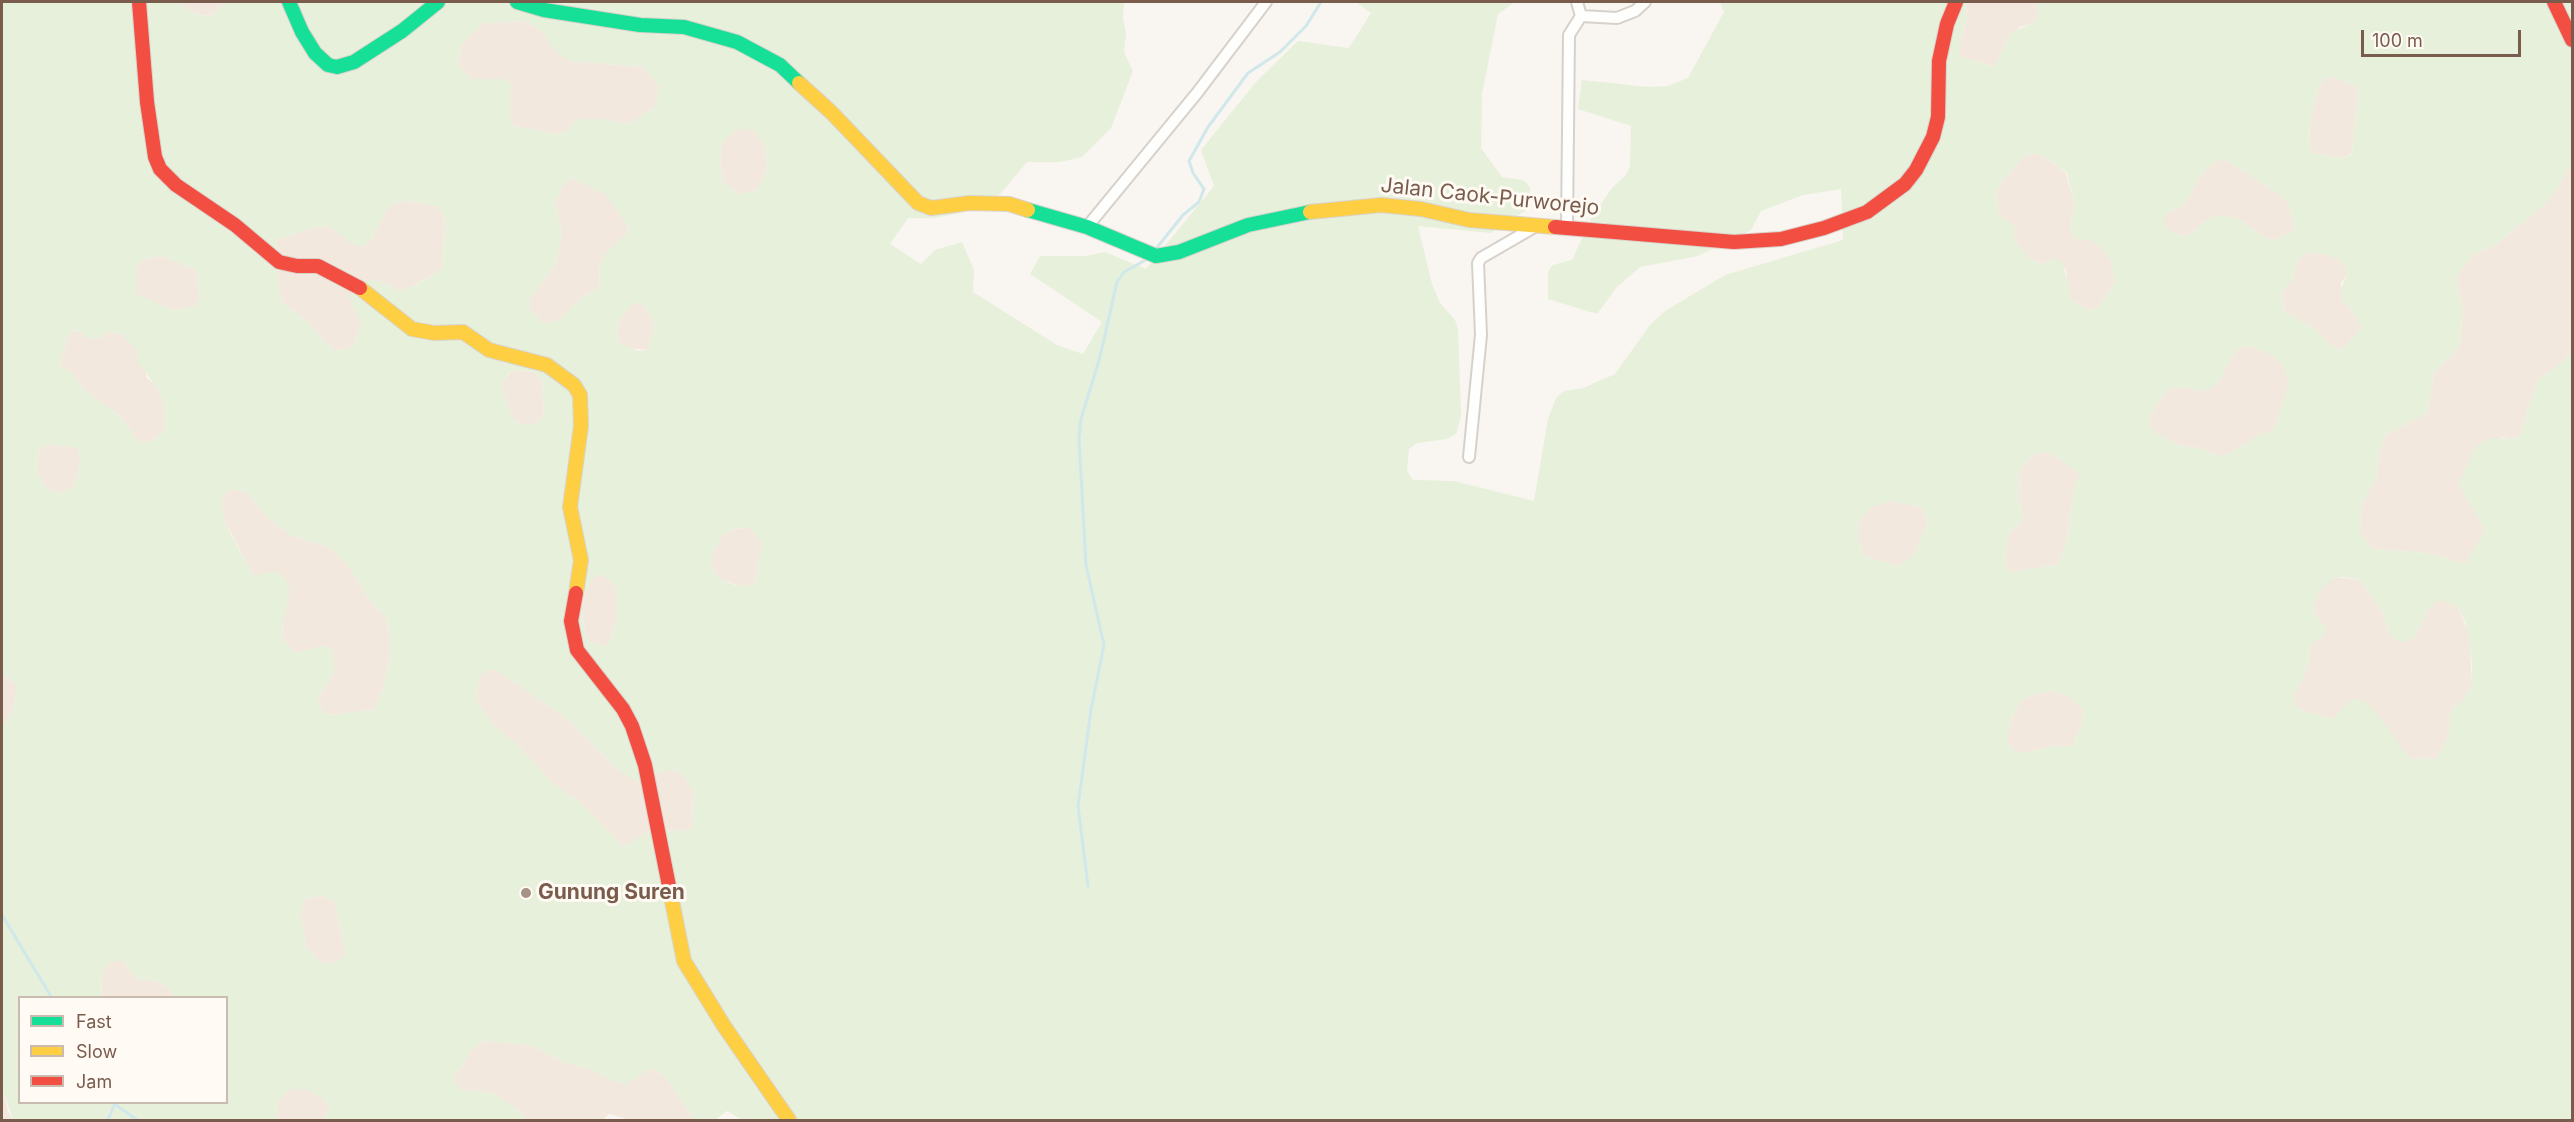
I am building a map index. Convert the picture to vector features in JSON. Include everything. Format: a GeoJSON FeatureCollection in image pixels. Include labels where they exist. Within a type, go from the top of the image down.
{"type":"FeatureCollection","features":[{"type":"Feature","properties":{"kind":"street"},"geometry":{"type":"LineString","coordinates":[[139,2],[147,102],[156,157],[160,169],[176,185],[235,225],[279,262],[297,266],[318,266],[361,289],[412,329],[434,333],[463,332],[489,350],[547,364],[574,386],[580,395],[581,426],[570,507],[581,560],[571,621],[577,650],[623,709],[632,726],[645,765],[684,961],[724,1026],[789,1120]]}},
{"type":"Feature","properties":{"kind":"street"},"geometry":{"type":"LineString","coordinates":[[289,2],[302,32],[315,53],[328,65],[345,66],[402,31],[438,2]]}},
{"type":"Feature","properties":{"kind":"street","name":"Jalan Caok-Purworejo"},"geometry":{"type":"LineString","coordinates":[[516,2],[544,10],[640,25],[684,27],[737,42],[780,65],[831,112],[918,203],[931,208],[970,203],[1009,204],[1087,227],[1134,249],[1156,256],[1179,252],[1248,225],[1314,211],[1381,205],[1421,208],[1469,220],[1734,243],[1781,238],[1824,228],[1867,213],[1905,184],[1933,137],[1938,117],[1939,61],[1947,24],[1956,2]]}},
{"type":"Feature","properties":{"kind":"street"},"geometry":{"type":"LineString","coordinates":[[1087,227],[1197,93],[1266,2]]}},
{"type":"Feature","properties":{"kind":"street"},"geometry":{"type":"LineString","coordinates":[[1566,227],[1567,51],[1569,35],[1581,16],[1577,2]]}},
{"type":"Feature","properties":{"kind":"street"},"geometry":{"type":"LineString","coordinates":[[1581,16],[1617,18],[1635,11],[1645,2]]}},
{"type":"Feature","properties":{"kind":"street"},"geometry":{"type":"LineString","coordinates":[[2554,2],[2572,39]]}},
{"type":"Feature","properties":{"kind":"street"},"geometry":{"type":"LineString","coordinates":[[1469,458],[1481,335],[1478,263],[1481,258],[1538,225]]}},
{"type":"Feature","properties":{"kind":"shaded area"},"geometry":{"type":"Polygon","coordinates":[[[181,2],[228,2],[210,16],[199,15],[182,6],[181,2]]]}},
{"type":"Feature","properties":{"kind":"shaded area"},"geometry":{"type":"Polygon","coordinates":[[[1965,2],[2037,2],[2037,22],[2020,27],[2006,42],[1995,67],[1960,56],[1960,44],[1966,23],[1967,3],[1965,2]]]}},
{"type":"Feature","properties":{"kind":"shaded area"},"geometry":{"type":"Polygon","coordinates":[[[526,21],[545,33],[548,42],[570,61],[644,67],[659,87],[656,106],[630,124],[600,119],[572,123],[567,131],[557,134],[513,126],[510,116],[511,83],[502,79],[473,79],[465,73],[459,65],[461,45],[483,23],[526,21]]]}},
{"type":"Feature","properties":{"kind":"shaded area"},"geometry":{"type":"Polygon","coordinates":[[[2333,77],[2358,87],[2352,153],[2344,158],[2313,154],[2309,145],[2310,124],[2319,85],[2326,78],[2333,77]]]}},
{"type":"Feature","properties":{"kind":"shaded area"},"geometry":{"type":"Polygon","coordinates":[[[737,128],[756,130],[765,149],[767,169],[758,189],[740,195],[724,182],[720,163],[722,142],[737,128]]]}},
{"type":"Feature","properties":{"kind":"shaded area"},"geometry":{"type":"Polygon","coordinates":[[[2032,153],[2042,155],[2066,173],[2075,206],[2070,225],[2072,235],[2081,240],[2091,240],[2107,253],[2112,262],[2115,283],[2098,308],[2089,311],[2072,300],[2068,291],[2066,269],[2052,259],[2043,264],[2033,261],[2019,247],[2014,237],[2015,227],[1999,215],[1996,193],[2000,184],[2023,158],[2032,153]]]}},
{"type":"Feature","properties":{"kind":"shaded area"},"geometry":{"type":"Polygon","coordinates":[[[2224,159],[2279,194],[2288,203],[2295,229],[2276,240],[2265,238],[2239,219],[2210,218],[2187,236],[2178,235],[2169,230],[2162,222],[2167,213],[2185,204],[2200,176],[2214,161],[2224,159]]]}},
{"type":"Feature","properties":{"kind":"shaded area"},"geometry":{"type":"Polygon","coordinates":[[[2572,161],[2572,348],[2565,360],[2539,379],[2520,436],[2511,439],[2502,437],[2459,484],[2486,531],[2465,564],[2428,553],[2373,549],[2360,534],[2361,507],[2376,477],[2385,435],[2427,413],[2434,372],[2455,352],[2460,343],[2463,308],[2456,277],[2473,254],[2493,247],[2542,207],[2557,189],[2572,161]]]}},
{"type":"Feature","properties":{"kind":"shaded area"},"geometry":{"type":"Polygon","coordinates":[[[573,178],[605,193],[629,227],[625,236],[610,248],[600,263],[599,287],[584,296],[562,317],[553,322],[543,323],[530,309],[530,299],[556,264],[562,233],[555,202],[564,184],[573,178]]]}},
{"type":"Feature","properties":{"kind":"shaded area"},"geometry":{"type":"Polygon","coordinates":[[[404,201],[439,206],[444,216],[445,227],[442,269],[408,289],[398,291],[389,284],[362,324],[354,344],[345,350],[334,351],[306,321],[282,302],[279,292],[276,239],[308,229],[329,226],[353,244],[371,240],[386,211],[394,204],[404,201]]]}},
{"type":"Feature","properties":{"kind":"shaded area"},"geometry":{"type":"Polygon","coordinates":[[[2307,252],[2328,255],[2338,259],[2345,266],[2347,275],[2341,283],[2343,302],[2352,310],[2362,328],[2340,351],[2316,330],[2284,311],[2282,293],[2292,279],[2299,259],[2307,252]]]}},
{"type":"Feature","properties":{"kind":"shaded area"},"geometry":{"type":"Polygon","coordinates":[[[156,256],[165,257],[196,270],[200,300],[193,307],[173,310],[135,294],[137,264],[156,256]]]}},
{"type":"Feature","properties":{"kind":"shaded area"},"geometry":{"type":"Polygon","coordinates":[[[639,302],[647,309],[654,325],[648,350],[628,348],[620,343],[617,334],[618,323],[629,306],[639,302]]]}},
{"type":"Feature","properties":{"kind":"shaded area"},"geometry":{"type":"Polygon","coordinates":[[[72,330],[100,338],[109,332],[120,333],[139,352],[147,378],[154,384],[164,402],[164,432],[148,443],[139,443],[120,416],[84,390],[71,372],[62,368],[60,359],[72,330]]]}},
{"type":"Feature","properties":{"kind":"shaded area"},"geometry":{"type":"Polygon","coordinates":[[[2250,346],[2269,353],[2282,362],[2290,383],[2273,431],[2263,433],[2226,455],[2217,455],[2198,448],[2178,445],[2151,431],[2149,420],[2153,411],[2172,387],[2201,391],[2218,383],[2233,355],[2240,348],[2250,346]]]}},
{"type":"Feature","properties":{"kind":"shaded area"},"geometry":{"type":"Polygon","coordinates":[[[519,370],[535,372],[542,382],[544,414],[540,421],[531,425],[521,424],[513,419],[503,391],[503,381],[509,373],[519,370]]]}},
{"type":"Feature","properties":{"kind":"shaded area"},"geometry":{"type":"Polygon","coordinates":[[[48,444],[78,448],[81,461],[73,488],[64,492],[54,492],[45,487],[36,470],[39,450],[48,444]]]}},
{"type":"Feature","properties":{"kind":"shaded area"},"geometry":{"type":"Polygon","coordinates":[[[2044,452],[2053,455],[2080,473],[2073,493],[2067,540],[2058,565],[2010,572],[2005,564],[2008,534],[2023,520],[2019,499],[2020,469],[2034,454],[2044,452]]]}},
{"type":"Feature","properties":{"kind":"shaded area"},"geometry":{"type":"Polygon","coordinates":[[[236,489],[246,492],[266,516],[290,535],[329,547],[347,564],[373,605],[386,617],[390,637],[390,658],[383,689],[374,710],[329,715],[321,710],[318,699],[334,672],[325,645],[295,653],[282,637],[283,617],[287,605],[254,576],[225,522],[222,502],[226,492],[236,489]]]}},
{"type":"Feature","properties":{"kind":"shaded area"},"geometry":{"type":"Polygon","coordinates":[[[1892,501],[1921,507],[1928,521],[1914,554],[1899,566],[1869,558],[1862,552],[1859,542],[1859,523],[1864,514],[1872,506],[1892,501]]]}},
{"type":"Feature","properties":{"kind":"shaded area"},"geometry":{"type":"Polygon","coordinates":[[[751,527],[762,544],[754,586],[744,587],[716,576],[711,566],[712,556],[721,537],[730,530],[751,527]]]}},
{"type":"Feature","properties":{"kind":"shaded area"},"geometry":{"type":"Polygon","coordinates":[[[599,574],[615,586],[617,595],[617,620],[608,645],[598,645],[589,641],[582,612],[582,601],[591,580],[599,574]]]}},
{"type":"Feature","properties":{"kind":"shaded area"},"geometry":{"type":"Polygon","coordinates":[[[2334,577],[2360,580],[2383,613],[2389,634],[2415,637],[2429,608],[2437,600],[2458,608],[2469,633],[2472,683],[2463,701],[2455,706],[2450,715],[2449,734],[2437,758],[2410,759],[2391,735],[2304,711],[2296,706],[2293,696],[2308,668],[2310,648],[2325,627],[2313,611],[2316,600],[2319,591],[2334,577]]]}},
{"type":"Feature","properties":{"kind":"shaded area"},"geometry":{"type":"Polygon","coordinates":[[[487,670],[497,670],[568,720],[618,770],[673,769],[686,778],[693,791],[692,829],[652,830],[623,847],[583,805],[549,780],[516,743],[493,725],[476,699],[479,676],[487,670]]]}},
{"type":"Feature","properties":{"kind":"shaded area"},"geometry":{"type":"Polygon","coordinates":[[[2,675],[17,684],[14,706],[7,723],[2,723],[2,675]]]}},
{"type":"Feature","properties":{"kind":"shaded area"},"geometry":{"type":"Polygon","coordinates":[[[2046,692],[2068,696],[2083,709],[2081,727],[2073,746],[2053,746],[2024,753],[2014,752],[2008,744],[2008,734],[2019,703],[2027,697],[2046,692]]]}},
{"type":"Feature","properties":{"kind":"shaded area"},"geometry":{"type":"Polygon","coordinates":[[[321,896],[334,901],[345,952],[341,960],[331,963],[321,962],[307,948],[300,916],[301,906],[306,898],[321,896]]]}},
{"type":"Feature","properties":{"kind":"shaded area"},"geometry":{"type":"Polygon","coordinates":[[[114,961],[123,961],[136,979],[158,981],[174,996],[101,996],[102,975],[105,966],[114,961]]]}},
{"type":"Feature","properties":{"kind":"shaded area"},"geometry":{"type":"Polygon","coordinates":[[[489,1041],[531,1045],[566,1063],[588,1068],[607,1078],[651,1068],[665,1076],[694,1120],[626,1120],[609,1114],[603,1120],[523,1120],[524,1114],[492,1093],[462,1090],[455,1084],[454,1074],[462,1067],[471,1050],[479,1043],[489,1041]]]}},
{"type":"Feature","properties":{"kind":"shaded area"},"geometry":{"type":"Polygon","coordinates":[[[2,1088],[8,1111],[13,1120],[2,1120],[2,1088]]]}},
{"type":"Feature","properties":{"kind":"shaded area"},"geometry":{"type":"Polygon","coordinates":[[[289,1089],[309,1089],[327,1102],[329,1111],[324,1119],[278,1120],[276,1104],[289,1089]]]}},
{"type":"Feature","properties":{"kind":"green space"},"geometry":{"type":"Polygon","coordinates":[[[2,2],[181,2],[182,6],[199,15],[210,16],[228,2],[1124,2],[1123,18],[1126,33],[1124,52],[1133,71],[1111,128],[1082,157],[1060,162],[1027,162],[1000,194],[960,213],[934,218],[908,218],[890,244],[921,264],[935,250],[962,242],[974,270],[973,292],[1057,345],[1083,354],[1102,322],[1030,274],[1040,256],[1085,256],[1105,252],[1146,269],[1214,186],[1201,150],[1256,82],[1298,41],[1349,48],[1371,13],[1356,2],[1515,2],[1498,14],[1482,94],[1481,148],[1502,177],[1523,180],[1530,187],[1531,207],[1491,233],[1418,226],[1432,284],[1440,303],[1455,320],[1458,329],[1461,416],[1456,434],[1447,439],[1417,443],[1409,449],[1407,471],[1413,480],[1454,481],[1534,501],[1548,419],[1556,398],[1564,391],[1583,388],[1615,374],[1650,325],[1665,311],[1725,275],[1843,240],[1841,189],[1803,195],[1761,211],[1751,230],[1698,256],[1640,267],[1616,288],[1597,314],[1548,299],[1548,272],[1553,265],[1572,260],[1592,217],[1612,188],[1626,175],[1630,166],[1631,126],[1578,109],[1582,80],[1649,87],[1668,86],[1688,78],[1724,12],[1720,2],[1965,2],[1967,3],[1966,23],[1960,44],[1960,56],[1994,67],[2011,33],[2037,21],[2037,2],[2572,2],[2572,161],[2557,189],[2542,207],[2493,247],[2473,254],[2456,277],[2463,308],[2460,343],[2455,352],[2434,372],[2427,413],[2385,435],[2376,477],[2361,507],[2360,533],[2373,549],[2428,553],[2465,564],[2485,531],[2459,484],[2475,447],[2492,437],[2511,439],[2520,436],[2539,379],[2565,360],[2572,348],[2572,1120],[742,1120],[727,1111],[715,1120],[694,1120],[665,1076],[651,1068],[625,1085],[588,1068],[566,1063],[531,1045],[489,1041],[479,1043],[471,1050],[462,1067],[454,1074],[455,1084],[462,1090],[492,1093],[524,1114],[523,1120],[323,1120],[329,1111],[327,1102],[309,1090],[289,1089],[276,1104],[278,1120],[13,1120],[2,1088],[2,723],[7,723],[14,706],[17,684],[2,675],[2,2]],[[526,21],[483,23],[461,45],[459,65],[465,73],[473,79],[502,79],[511,83],[510,116],[513,126],[557,134],[567,131],[572,123],[580,119],[600,119],[630,124],[656,106],[659,87],[644,67],[570,61],[553,49],[545,33],[526,21]],[[2333,77],[2326,78],[2319,85],[2310,124],[2309,145],[2313,154],[2344,158],[2352,154],[2358,87],[2333,77]],[[737,129],[722,142],[720,163],[724,182],[740,195],[758,189],[767,169],[765,149],[756,131],[737,129]],[[2032,153],[2023,158],[2000,184],[1996,193],[1999,215],[2015,227],[2014,237],[2019,247],[2033,261],[2043,264],[2052,259],[2062,260],[2072,300],[2089,311],[2098,308],[2115,283],[2112,262],[2107,253],[2091,240],[2081,240],[2072,235],[2070,225],[2075,206],[2067,173],[2042,155],[2032,153]],[[2224,159],[2214,162],[2200,176],[2185,204],[2167,213],[2163,222],[2169,230],[2178,235],[2187,236],[2210,218],[2220,215],[2239,219],[2265,238],[2276,240],[2295,229],[2288,203],[2279,194],[2224,159]],[[573,178],[564,184],[555,202],[562,233],[556,264],[530,299],[530,309],[543,323],[553,322],[562,317],[584,296],[599,287],[600,263],[610,248],[625,236],[629,227],[605,194],[573,178]],[[404,201],[394,204],[386,211],[371,240],[363,247],[353,244],[328,226],[308,229],[276,239],[279,292],[282,302],[306,321],[334,351],[345,350],[354,344],[362,324],[348,296],[371,279],[389,284],[398,291],[416,285],[442,269],[444,216],[438,206],[404,201]],[[2307,252],[2299,259],[2292,279],[2282,293],[2284,311],[2316,330],[2340,351],[2362,328],[2352,310],[2343,302],[2341,288],[2347,275],[2345,266],[2338,259],[2307,252]],[[156,256],[137,264],[136,294],[173,310],[193,307],[200,300],[196,270],[165,257],[156,256]],[[639,302],[630,306],[618,323],[617,334],[620,343],[638,351],[648,350],[654,325],[647,309],[639,302]],[[72,330],[60,359],[62,368],[71,372],[84,390],[120,416],[139,443],[148,443],[164,432],[164,402],[137,361],[138,352],[120,333],[109,332],[99,338],[89,339],[81,332],[72,330]],[[2250,346],[2240,348],[2233,355],[2218,383],[2211,389],[2201,391],[2172,387],[2153,411],[2149,420],[2151,430],[2178,445],[2198,448],[2217,455],[2226,455],[2263,433],[2273,431],[2289,383],[2281,362],[2269,353],[2250,346]],[[519,370],[508,373],[503,381],[503,391],[513,419],[521,424],[531,425],[540,421],[544,414],[542,382],[535,372],[519,370]],[[49,444],[39,449],[36,470],[45,487],[54,492],[64,492],[73,488],[81,461],[78,448],[49,444]],[[2044,452],[2034,454],[2020,469],[2019,499],[2023,520],[2008,534],[2005,564],[2010,572],[2058,565],[2067,540],[2073,493],[2079,473],[2053,455],[2044,452]],[[236,489],[226,492],[222,502],[225,522],[254,576],[275,571],[283,576],[289,586],[282,637],[295,653],[325,645],[333,650],[334,672],[318,699],[321,710],[329,715],[374,710],[383,689],[390,658],[390,637],[386,617],[373,605],[347,564],[329,547],[290,535],[266,516],[246,492],[236,489]],[[1891,501],[1872,507],[1859,522],[1859,542],[1862,552],[1869,558],[1899,566],[1914,553],[1928,521],[1921,507],[1891,501]],[[751,528],[730,530],[721,537],[712,556],[711,566],[716,576],[735,585],[754,586],[762,544],[751,528]],[[599,574],[591,580],[582,600],[582,612],[589,641],[598,645],[608,645],[617,620],[617,595],[615,586],[608,579],[599,574]],[[2344,577],[2334,578],[2319,591],[2313,611],[2325,627],[2325,637],[2316,640],[2310,648],[2308,668],[2294,695],[2296,706],[2304,711],[2333,719],[2345,705],[2355,699],[2365,702],[2373,708],[2410,759],[2437,758],[2449,734],[2450,715],[2455,706],[2463,701],[2472,683],[2472,664],[2466,623],[2458,608],[2447,602],[2437,601],[2429,608],[2415,637],[2405,642],[2396,640],[2389,634],[2383,613],[2360,580],[2344,577]],[[487,670],[479,676],[476,699],[493,725],[516,743],[549,780],[583,805],[623,847],[652,830],[692,829],[693,792],[686,778],[673,769],[635,781],[618,770],[568,720],[497,670],[487,670]],[[2046,692],[2027,697],[2019,703],[2010,723],[2008,744],[2014,751],[2024,753],[2053,746],[2073,746],[2081,727],[2083,709],[2068,696],[2046,692]],[[321,896],[306,898],[300,916],[307,948],[321,962],[331,963],[341,960],[345,952],[334,901],[321,896]]]}},
{"type":"Feature","properties":{"kind":"waterway"},"geometry":{"type":"LineString","coordinates":[[1155,250],[1183,215],[1199,202],[1204,189],[1193,173],[1189,161],[1208,127],[1248,73],[1280,52],[1306,26],[1321,2]]}},
{"type":"Feature","properties":{"kind":"waterway"},"geometry":{"type":"LineString","coordinates":[[1088,886],[1078,806],[1091,710],[1104,645],[1086,565],[1079,439],[1081,419],[1100,357],[1117,282],[1124,272],[1149,258]]}},
{"type":"Feature","properties":{"kind":"waterway"},"geometry":{"type":"LineString","coordinates":[[2,915],[51,996]]}},
{"type":"Feature","properties":{"kind":"waterway"},"geometry":{"type":"LineString","coordinates":[[115,1104],[137,1120]]}},
{"type":"Feature","properties":{"kind":"waterway"},"geometry":{"type":"LineString","coordinates":[[108,1120],[114,1106]]}},
{"type":"Feature","properties":{"kind":"traffic: fast"},"geometry":{"type":"LineString","coordinates":[[289,2],[302,32],[315,53],[328,65],[337,67],[354,62],[402,31],[438,2]]}},
{"type":"Feature","properties":{"kind":"traffic: fast"},"geometry":{"type":"LineString","coordinates":[[517,2],[544,10],[640,25],[684,27],[737,42],[780,65],[799,83]]}},
{"type":"Feature","properties":{"kind":"traffic: fast"},"geometry":{"type":"LineString","coordinates":[[1028,210],[1087,227],[1156,256],[1179,252],[1248,225],[1310,212]]}},
{"type":"Feature","properties":{"kind":"traffic: slow"},"geometry":{"type":"LineString","coordinates":[[799,83],[831,112],[918,203],[931,208],[970,203],[1009,204],[1028,210]]}},
{"type":"Feature","properties":{"kind":"traffic: slow"},"geometry":{"type":"LineString","coordinates":[[1310,212],[1381,205],[1421,209],[1469,220],[1555,227]]}},
{"type":"Feature","properties":{"kind":"traffic: slow"},"geometry":{"type":"LineString","coordinates":[[360,288],[412,329],[434,333],[463,332],[489,350],[547,365],[574,385],[580,395],[581,426],[570,507],[581,560],[576,593]]}},
{"type":"Feature","properties":{"kind":"traffic: slow"},"geometry":{"type":"LineString","coordinates":[[670,891],[684,961],[724,1026],[789,1120]]}},
{"type":"Feature","properties":{"kind":"traffic: jam"},"geometry":{"type":"LineString","coordinates":[[139,2],[147,102],[155,157],[160,169],[176,185],[235,225],[279,262],[297,266],[318,266],[360,288]]}},
{"type":"Feature","properties":{"kind":"traffic: jam"},"geometry":{"type":"LineString","coordinates":[[1555,227],[1734,242],[1781,239],[1824,228],[1867,212],[1905,184],[1916,170],[1933,137],[1938,117],[1939,61],[1947,24],[1956,2]]}},
{"type":"Feature","properties":{"kind":"traffic: jam"},"geometry":{"type":"LineString","coordinates":[[2554,2],[2572,40]]}},
{"type":"Feature","properties":{"kind":"traffic: jam"},"geometry":{"type":"LineString","coordinates":[[576,593],[571,621],[577,650],[623,709],[632,726],[645,765],[670,891]]}},
{"type":"Feature","properties":{"kind":"place","name":"Gunung Suren"},"geometry":{"type":"Point","coordinates":[526,893]}}]}
